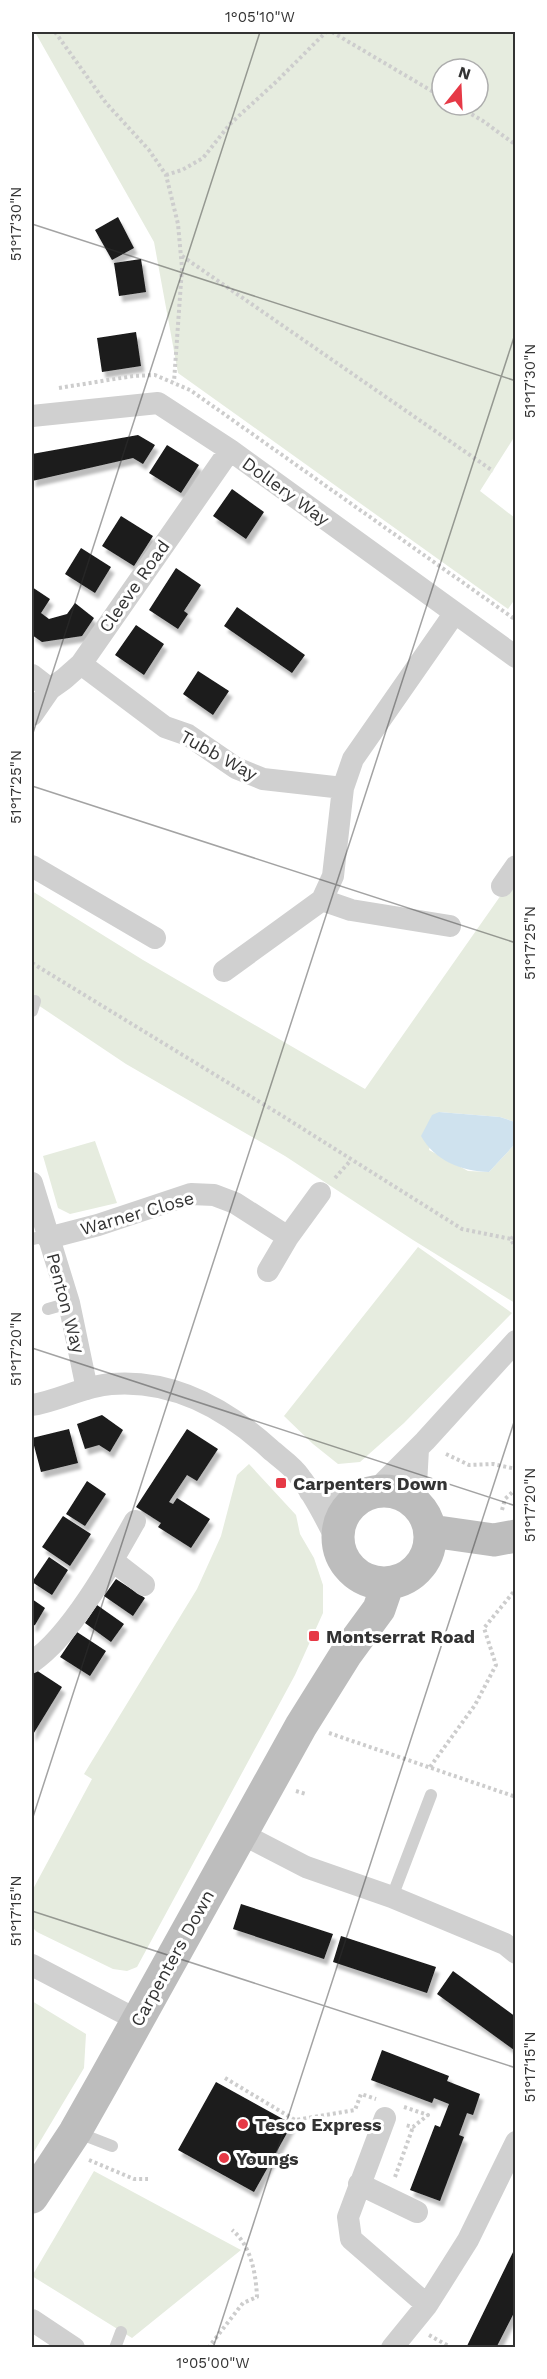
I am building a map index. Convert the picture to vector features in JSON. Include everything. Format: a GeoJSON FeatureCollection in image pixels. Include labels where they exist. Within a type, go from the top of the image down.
{"type":"FeatureCollection","features":[{"type":"Feature","properties":{"kind":"street","name":"Dollery Way"},"geometry":{"type":"LineString","coordinates":[[32,416],[158,403],[230,450],[516,657]]}},
{"type":"Feature","properties":{"kind":"street","name":"Cleeve Road"},"geometry":{"type":"LineString","coordinates":[[32,715],[50,689],[81,664],[230,450]]}},
{"type":"Feature","properties":{"kind":"street"},"geometry":{"type":"LineString","coordinates":[[224,971],[322,900],[333,876],[343,788],[353,759],[454,614]]}},
{"type":"Feature","properties":{"kind":"street","name":"Tubb Way"},"geometry":{"type":"LineString","coordinates":[[81,664],[165,727],[188,735],[236,768],[263,779],[343,788]]}},
{"type":"Feature","properties":{"kind":"street"},"geometry":{"type":"LineString","coordinates":[[32,675],[50,689]]}},
{"type":"Feature","properties":{"kind":"street"},"geometry":{"type":"LineString","coordinates":[[32,866],[155,939]]}},
{"type":"Feature","properties":{"kind":"street"},"geometry":{"type":"LineString","coordinates":[[502,886],[516,866]]}},
{"type":"Feature","properties":{"kind":"street"},"geometry":{"type":"LineString","coordinates":[[322,900],[351,910],[450,926]]}},
{"type":"Feature","properties":{"kind":"street","name":"Penton Way"},"geometry":{"type":"LineString","coordinates":[[32,1183],[42,1238],[59,1306],[87,1389]]}},
{"type":"Feature","properties":{"kind":"street"},"geometry":{"type":"LineString","coordinates":[[268,1271],[288,1236],[320,1193]]}},
{"type":"Feature","properties":{"kind":"street","name":"Warner Close"},"geometry":{"type":"LineString","coordinates":[[42,1238],[98,1225],[191,1194],[214,1195],[235,1203],[288,1236]]}},
{"type":"Feature","properties":{"kind":"street"},"geometry":{"type":"LineString","coordinates":[[339,1544],[339,1528],[363,1498],[418,1449],[516,1341]]}},
{"type":"Feature","properties":{"kind":"street"},"geometry":{"type":"LineString","coordinates":[[32,1406],[108,1384],[134,1383],[164,1387],[195,1397],[227,1415],[299,1474],[339,1544],[346,1562],[357,1574],[373,1581],[388,1583],[410,1576],[422,1564],[430,1548],[430,1532],[425,1515],[406,1496],[390,1491],[363,1498],[310,1492]]}},
{"type":"Feature","properties":{"kind":"street"},"geometry":{"type":"LineString","coordinates":[[415,1503],[418,1449]]}},
{"type":"Feature","properties":{"kind":"street"},"geometry":{"type":"LineString","coordinates":[[32,1662],[61,1634],[113,1561],[135,1521]]}},
{"type":"Feature","properties":{"kind":"street"},"geometry":{"type":"LineString","coordinates":[[430,1532],[494,1540],[516,1536]]}},
{"type":"Feature","properties":{"kind":"street"},"geometry":{"type":"LineString","coordinates":[[422,1564],[483,1537]]}},
{"type":"Feature","properties":{"kind":"street"},"geometry":{"type":"LineString","coordinates":[[113,1561],[144,1585]]}},
{"type":"Feature","properties":{"kind":"street"},"geometry":{"type":"LineString","coordinates":[[346,1654],[357,1598],[357,1574]]}},
{"type":"Feature","properties":{"kind":"street","name":"Carpenters Down"},"geometry":{"type":"LineString","coordinates":[[32,2197],[82,2146],[137,2019],[301,1726],[346,1654],[379,1609],[388,1583]]}},
{"type":"Feature","properties":{"kind":"street"},"geometry":{"type":"LineString","coordinates":[[242,1833],[306,1867],[392,1897],[505,1944],[516,1953]]}},
{"type":"Feature","properties":{"kind":"street"},"geometry":{"type":"LineString","coordinates":[[32,1965],[137,2019]]}},
{"type":"Feature","properties":{"kind":"street"},"geometry":{"type":"LineString","coordinates":[[387,2108],[348,2217],[351,2239],[427,2305]]}},
{"type":"Feature","properties":{"kind":"street"},"geometry":{"type":"LineString","coordinates":[[392,2348],[427,2305],[468,2240],[511,2166],[516,2142]]}},
{"type":"Feature","properties":{"kind":"street"},"geometry":{"type":"LineString","coordinates":[[359,2184],[417,2212]]}},
{"type":"Feature","properties":{"kind":"street"},"geometry":{"type":"LineString","coordinates":[[32,2320],[74,2348]]}},
{"type":"Feature","properties":{"kind":"lane"},"geometry":{"type":"LineString","coordinates":[[392,1897],[431,1796]]}},
{"type":"Feature","properties":{"kind":"lane"},"geometry":{"type":"LineString","coordinates":[[82,2146],[112,2146]]}},
{"type":"Feature","properties":{"kind":"lane"},"geometry":{"type":"LineString","coordinates":[[115,2348],[121,2332]]}},
{"type":"Feature","properties":{"kind":"path"},"geometry":{"type":"LineString","coordinates":[[55,32],[106,103],[149,150],[165,176],[178,225],[182,268],[174,382]]}},
{"type":"Feature","properties":{"kind":"path"},"geometry":{"type":"LineString","coordinates":[[165,176],[182,170],[203,158],[230,124],[326,32]]}},
{"type":"Feature","properties":{"kind":"path"},"geometry":{"type":"LineString","coordinates":[[332,32],[430,90]]}},
{"type":"Feature","properties":{"kind":"path"},"geometry":{"type":"LineString","coordinates":[[476,117],[516,145]]}},
{"type":"Feature","properties":{"kind":"path"},"geometry":{"type":"LineString","coordinates":[[181,256],[493,471]]}},
{"type":"Feature","properties":{"kind":"path"},"geometry":{"type":"LineString","coordinates":[[32,963],[462,1229],[510,1239],[516,1250]]}},
{"type":"Feature","properties":{"kind":"path"},"geometry":{"type":"LineString","coordinates":[[510,1239],[516,1233]]}},
{"type":"Feature","properties":{"kind":"path"},"geometry":{"type":"LineString","coordinates":[[446,1454],[469,1465],[493,1464],[516,1469]]}},
{"type":"Feature","properties":{"kind":"path"},"geometry":{"type":"LineString","coordinates":[[430,1767],[475,1706],[496,1665],[484,1628],[516,1589]]}},
{"type":"Feature","properties":{"kind":"path"},"geometry":{"type":"LineString","coordinates":[[324,1732],[516,1797]]}},
{"type":"Feature","properties":{"kind":"path"},"geometry":{"type":"LineString","coordinates":[[225,2078],[295,2120],[355,2110],[361,2094],[387,2108],[413,2127]]}},
{"type":"Feature","properties":{"kind":"path"},"geometry":{"type":"LineString","coordinates":[[387,2108],[428,2115],[413,2127],[387,2198]]}},
{"type":"Feature","properties":{"kind":"path"},"geometry":{"type":"LineString","coordinates":[[82,2146],[134,2180],[148,2179]]}},
{"type":"Feature","properties":{"kind":"path"},"geometry":{"type":"LineString","coordinates":[[208,2348],[243,2303],[257,2297],[252,2259],[232,2230]]}},
{"type":"Feature","properties":{"kind":"path"},"geometry":{"type":"LineString","coordinates":[[425,2332],[452,2348]]}},
{"type":"Feature","properties":{"kind":"shaded area"},"geometry":{"type":"Polygon","coordinates":[[[35,32],[515,32],[515,441],[513,439],[480,491],[515,518],[515,599],[508,609],[178,373],[154,242],[35,32]]]}},
{"type":"Feature","properties":{"kind":"shaded area"},"geometry":{"type":"Polygon","coordinates":[[[515,875],[515,1122],[500,1117],[439,1112],[429,1150],[468,1171],[489,1172],[515,1144],[515,1303],[413,1240],[285,1156],[126,1064],[32,1001],[32,891],[143,960],[365,1089],[515,875]]]}},
{"type":"Feature","properties":{"kind":"shaded area"},"geometry":{"type":"Polygon","coordinates":[[[95,1141],[117,1203],[70,1214],[58,1208],[43,1156],[95,1141]]]}},
{"type":"Feature","properties":{"kind":"shaded area"},"geometry":{"type":"Polygon","coordinates":[[[418,1247],[512,1313],[404,1423],[360,1462],[338,1464],[284,1416],[418,1247]]]}},
{"type":"Feature","properties":{"kind":"shaded area"},"geometry":{"type":"Polygon","coordinates":[[[249,1464],[296,1515],[300,1534],[314,1558],[323,1585],[323,1613],[295,1675],[137,1967],[127,1971],[113,1969],[37,1932],[32,1927],[32,1891],[92,1779],[84,1774],[197,1589],[221,1536],[237,1475],[249,1464]]]}},
{"type":"Feature","properties":{"kind":"shaded area"},"geometry":{"type":"Polygon","coordinates":[[[32,2001],[86,2034],[84,2068],[32,2155],[32,2001]]]}},
{"type":"Feature","properties":{"kind":"shaded area"},"geometry":{"type":"Polygon","coordinates":[[[94,2171],[241,2250],[132,2338],[32,2276],[94,2171]]]}},
{"type":"Feature","properties":{"kind":"water"},"geometry":{"type":"Polygon","coordinates":[[[439,1112],[500,1117],[515,1122],[515,1144],[489,1172],[459,1167],[441,1158],[421,1136],[432,1115],[439,1112]]]}},
{"type":"Feature","properties":{"kind":"building"},"geometry":{"type":"Polygon","coordinates":[[[118,217],[134,248],[112,260],[95,230],[118,217]]]}},
{"type":"Feature","properties":{"kind":"building"},"geometry":{"type":"Polygon","coordinates":[[[141,259],[146,292],[119,296],[114,263],[141,259]]]}},
{"type":"Feature","properties":{"kind":"building"},"geometry":{"type":"Polygon","coordinates":[[[136,332],[141,366],[102,372],[97,338],[136,332]]]}},
{"type":"Feature","properties":{"kind":"building"},"geometry":{"type":"Polygon","coordinates":[[[138,435],[155,445],[143,464],[133,458],[32,481],[32,454],[138,435]]]}},
{"type":"Feature","properties":{"kind":"building"},"geometry":{"type":"Polygon","coordinates":[[[167,445],[199,465],[181,493],[149,473],[167,445]]]}},
{"type":"Feature","properties":{"kind":"building"},"geometry":{"type":"Polygon","coordinates":[[[232,489],[264,512],[246,539],[213,516],[232,489]]]}},
{"type":"Feature","properties":{"kind":"building"},"geometry":{"type":"Polygon","coordinates":[[[121,516],[153,536],[134,566],[102,546],[121,516]]]}},
{"type":"Feature","properties":{"kind":"building"},"geometry":{"type":"Polygon","coordinates":[[[81,548],[111,567],[95,593],[65,574],[81,548]]]}},
{"type":"Feature","properties":{"kind":"building"},"geometry":{"type":"Polygon","coordinates":[[[176,568],[201,585],[184,611],[188,614],[178,629],[149,610],[176,568]]]}},
{"type":"Feature","properties":{"kind":"building"},"geometry":{"type":"Polygon","coordinates":[[[32,587],[50,599],[41,613],[49,619],[67,614],[75,603],[94,618],[82,636],[42,642],[32,635],[32,587]]]}},
{"type":"Feature","properties":{"kind":"building"},"geometry":{"type":"Polygon","coordinates":[[[237,607],[305,655],[292,673],[224,626],[237,607]]]}},
{"type":"Feature","properties":{"kind":"building"},"geometry":{"type":"Polygon","coordinates":[[[136,625],[164,644],[144,675],[115,655],[136,625]]]}},
{"type":"Feature","properties":{"kind":"building"},"geometry":{"type":"Polygon","coordinates":[[[198,671],[229,691],[213,715],[183,694],[198,671]]]}},
{"type":"Feature","properties":{"kind":"building"},"geometry":{"type":"Polygon","coordinates":[[[102,1415],[123,1430],[110,1452],[99,1445],[85,1449],[77,1424],[102,1415]]]}},
{"type":"Feature","properties":{"kind":"building"},"geometry":{"type":"Polygon","coordinates":[[[69,1429],[78,1463],[41,1472],[32,1438],[69,1429]]]}},
{"type":"Feature","properties":{"kind":"building"},"geometry":{"type":"Polygon","coordinates":[[[187,1429],[218,1449],[197,1481],[187,1475],[169,1502],[173,1504],[177,1498],[210,1519],[191,1548],[158,1527],[161,1523],[136,1507],[187,1429]]]}},
{"type":"Feature","properties":{"kind":"building"},"geometry":{"type":"Polygon","coordinates":[[[87,1481],[106,1494],[85,1526],[66,1514],[87,1481]]]}},
{"type":"Feature","properties":{"kind":"building"},"geometry":{"type":"Polygon","coordinates":[[[63,1516],[91,1534],[70,1566],[42,1547],[63,1516]]]}},
{"type":"Feature","properties":{"kind":"building"},"geometry":{"type":"Polygon","coordinates":[[[49,1557],[68,1570],[52,1595],[32,1582],[49,1557]]]}},
{"type":"Feature","properties":{"kind":"building"},"geometry":{"type":"Polygon","coordinates":[[[116,1579],[145,1598],[133,1616],[104,1596],[116,1579]]]}},
{"type":"Feature","properties":{"kind":"building"},"geometry":{"type":"Polygon","coordinates":[[[32,1599],[45,1608],[35,1625],[32,1626],[32,1599]]]}},
{"type":"Feature","properties":{"kind":"building"},"geometry":{"type":"Polygon","coordinates":[[[97,1605],[124,1624],[111,1642],[85,1623],[97,1605]]]}},
{"type":"Feature","properties":{"kind":"building"},"geometry":{"type":"Polygon","coordinates":[[[77,1632],[106,1651],[90,1676],[60,1657],[77,1632]]]}},
{"type":"Feature","properties":{"kind":"building"},"geometry":{"type":"Polygon","coordinates":[[[36,1670],[62,1687],[32,1736],[32,1677],[36,1670]]]}},
{"type":"Feature","properties":{"kind":"building"},"geometry":{"type":"Polygon","coordinates":[[[241,1904],[333,1934],[324,1959],[233,1929],[241,1904]]]}},
{"type":"Feature","properties":{"kind":"building"},"geometry":{"type":"Polygon","coordinates":[[[341,1936],[436,1967],[427,1993],[333,1962],[341,1936]]]}},
{"type":"Feature","properties":{"kind":"building"},"geometry":{"type":"Polygon","coordinates":[[[453,1971],[516,2017],[516,2048],[514,2050],[437,1994],[453,1971]]]}},
{"type":"Feature","properties":{"kind":"building"},"geometry":{"type":"Polygon","coordinates":[[[382,2050],[449,2076],[447,2081],[480,2094],[473,2115],[467,2113],[459,2135],[464,2137],[440,2201],[410,2190],[435,2125],[440,2127],[449,2104],[434,2098],[432,2103],[371,2080],[382,2050]]]}},
{"type":"Feature","properties":{"kind":"building","name":"Tesco Express"},"geometry":{"type":"Polygon","coordinates":[[[216,2082],[292,2124],[254,2192],[178,2150],[216,2082]]]}},
{"type":"Feature","properties":{"kind":"building"},"geometry":{"type":"Polygon","coordinates":[[[516,2246],[516,2309],[496,2348],[466,2348],[516,2246]]]}},
{"type":"Feature","properties":{"kind":"place","name":"Carpenters Down"},"geometry":{"type":"Point","coordinates":[281,1483]}},
{"type":"Feature","properties":{"kind":"place","name":"Montserrat Road"},"geometry":{"type":"Point","coordinates":[314,1636]}},
{"type":"Feature","properties":{"kind":"place","name":"Tesco Express"},"geometry":{"type":"Point","coordinates":[243,2124]}},
{"type":"Feature","properties":{"kind":"place","name":"Youngs"},"geometry":{"type":"Point","coordinates":[224,2158]}}]}
